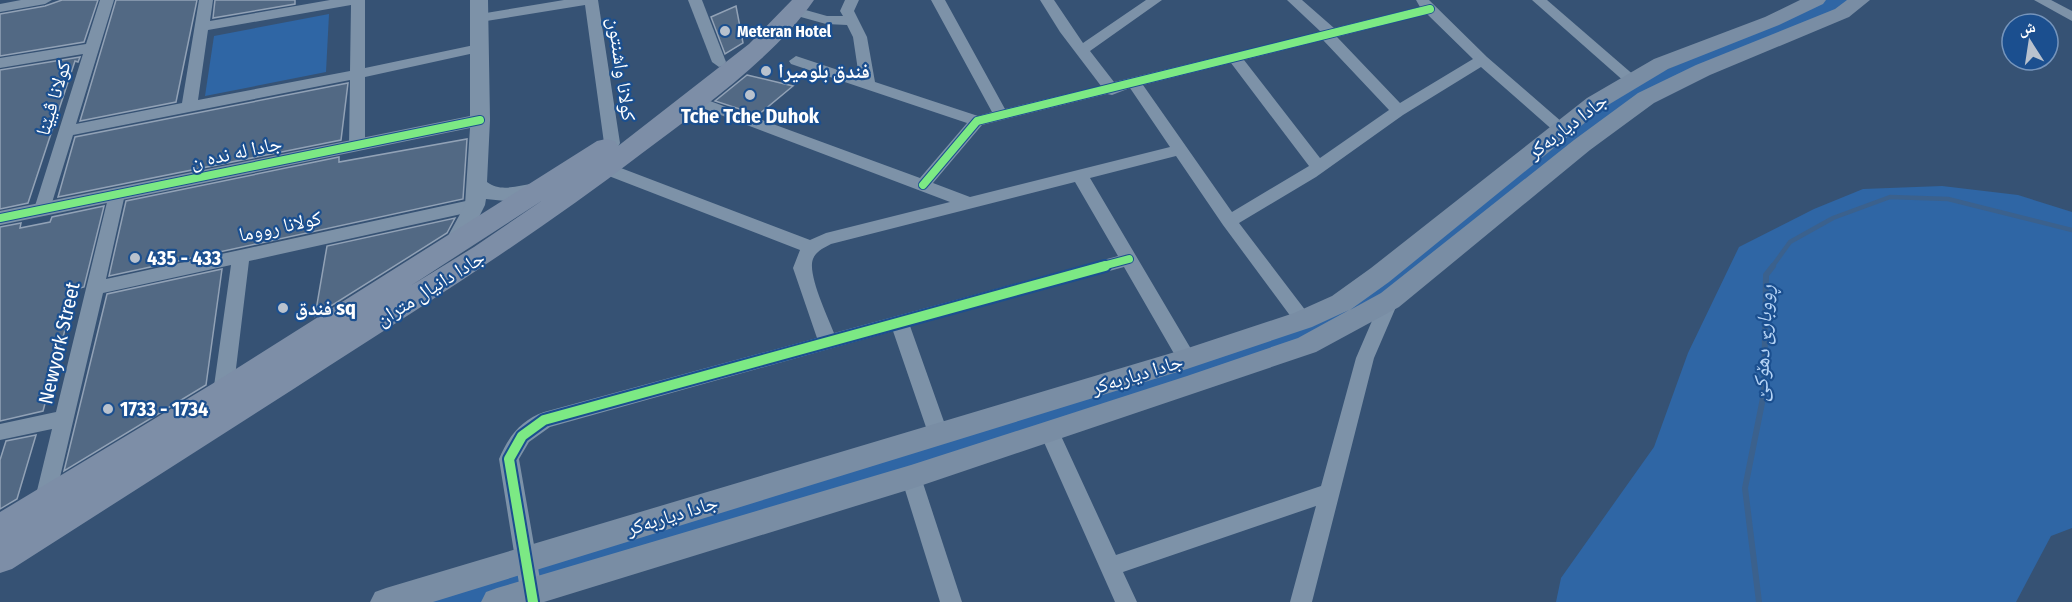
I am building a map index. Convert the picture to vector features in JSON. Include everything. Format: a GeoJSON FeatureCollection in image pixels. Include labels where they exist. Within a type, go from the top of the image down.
{"type":"FeatureCollection","features":[{"type":"Feature","properties":{"kind":"main road","name":"جادا دیاربه‌كر"},"geometry":{"type":"LineString","coordinates":[[497,602],[532,597],[911,477],[1307,345],[1390,300],[1582,145],[1646,98],[1703,70],[1842,13],[1860,0]]}},
{"type":"Feature","properties":{"kind":"main road","name":"جادا دیاربه‌كر"},"geometry":{"type":"LineString","coordinates":[[386,602],[1187,359],[1303,320],[1341,303],[1380,275],[1595,103],[1631,80],[1661,64],[1772,21],[1812,1]]}},
{"type":"Feature","properties":{"kind":"main road","name":"جادا دانيال متران"},"geometry":{"type":"LineString","coordinates":[[0,558],[484,254],[610,156],[719,62],[795,4]]}},
{"type":"Feature","properties":{"kind":"main road","name":"جادا دانيال متران"},"geometry":{"type":"LineString","coordinates":[[0,530],[223,393],[538,190],[610,156],[694,100],[759,47],[795,4]]}},
{"type":"Feature","properties":{"kind":"street"},"geometry":{"type":"LineString","coordinates":[[0,8],[45,0]]}},
{"type":"Feature","properties":{"kind":"street","name":"كولانا ڤیێنا"},"geometry":{"type":"LineString","coordinates":[[42,209],[107,0]]}},
{"type":"Feature","properties":{"kind":"street"},"geometry":{"type":"LineString","coordinates":[[189,107],[206,0]]}},
{"type":"Feature","properties":{"kind":"street"},"geometry":{"type":"LineString","coordinates":[[202,27],[353,0]]}},
{"type":"Feature","properties":{"kind":"street"},"geometry":{"type":"LineString","coordinates":[[357,145],[358,0]]}},
{"type":"Feature","properties":{"kind":"street"},"geometry":{"type":"LineString","coordinates":[[454,245],[475,195],[480,120],[480,9],[590,0]]}},
{"type":"Feature","properties":{"kind":"street","name":"كولانا واشنتون"},"geometry":{"type":"LineString","coordinates":[[590,0],[610,156]]}},
{"type":"Feature","properties":{"kind":"street"},"geometry":{"type":"LineString","coordinates":[[695,0],[719,62]]}},
{"type":"Feature","properties":{"kind":"street"},"geometry":{"type":"LineString","coordinates":[[852,0],[847,11],[860,37],[868,84]]}},
{"type":"Feature","properties":{"kind":"street"},"geometry":{"type":"LineString","coordinates":[[939,0],[1000,115]]}},
{"type":"Feature","properties":{"kind":"street"},"geometry":{"type":"LineString","coordinates":[[1047,0],[1112,90]]}},
{"type":"Feature","properties":{"kind":"street"},"geometry":{"type":"LineString","coordinates":[[1082,50],[1155,0]]}},
{"type":"Feature","properties":{"kind":"street"},"geometry":{"type":"LineString","coordinates":[[1294,0],[1329,34],[1398,111]]}},
{"type":"Feature","properties":{"kind":"street"},"geometry":{"type":"LineString","coordinates":[[1539,0],[1631,80]]}},
{"type":"Feature","properties":{"kind":"street"},"geometry":{"type":"LineString","coordinates":[[2041,0],[2072,17]]}},
{"type":"Feature","properties":{"kind":"street"},"geometry":{"type":"LineString","coordinates":[[795,4],[814,18],[851,21]]}},
{"type":"Feature","properties":{"kind":"street"},"geometry":{"type":"LineString","coordinates":[[796,62],[977,121],[1112,90],[1329,34],[1426,5],[1482,60],[1562,129]]}},
{"type":"Feature","properties":{"kind":"street"},"geometry":{"type":"LineString","coordinates":[[0,63],[91,48]]}},
{"type":"Feature","properties":{"kind":"street"},"geometry":{"type":"LineString","coordinates":[[65,131],[479,48]]}},
{"type":"Feature","properties":{"kind":"street"},"geometry":{"type":"LineString","coordinates":[[1235,58],[1318,167]]}},
{"type":"Feature","properties":{"kind":"street"},"geometry":{"type":"LineString","coordinates":[[1229,220],[1318,167],[1398,111],[1482,60]]}},
{"type":"Feature","properties":{"kind":"street"},"geometry":{"type":"LineString","coordinates":[[1135,84],[1229,220],[1303,320]]}},
{"type":"Feature","properties":{"kind":"street"},"geometry":{"type":"LineString","coordinates":[[694,100],[972,204]]}},
{"type":"Feature","properties":{"kind":"street","name":"جادا له نده ن"},"geometry":{"type":"LineString","coordinates":[[0,218],[480,120]]}},
{"type":"Feature","properties":{"kind":"street"},"geometry":{"type":"LineString","coordinates":[[923,185],[977,121]]}},
{"type":"Feature","properties":{"kind":"street"},"geometry":{"type":"LineString","coordinates":[[827,341],[802,268],[804,256],[810,247],[826,239],[1181,150]]}},
{"type":"Feature","properties":{"kind":"street"},"geometry":{"type":"LineString","coordinates":[[610,156],[810,247]]}},
{"type":"Feature","properties":{"kind":"street"},"geometry":{"type":"LineString","coordinates":[[1080,176],[1187,359]]}},
{"type":"Feature","properties":{"kind":"street"},"geometry":{"type":"LineString","coordinates":[[475,195],[482,190],[494,195],[538,190]]}},
{"type":"Feature","properties":{"kind":"street","name":"Newyork Street"},"geometry":{"type":"LineString","coordinates":[[44,503],[117,194]]}},
{"type":"Feature","properties":{"kind":"street","name":"كولانا رووما"},"geometry":{"type":"LineString","coordinates":[[95,288],[241,256],[475,195]]}},
{"type":"Feature","properties":{"kind":"street"},"geometry":{"type":"LineString","coordinates":[[223,393],[241,256]]}},
{"type":"Feature","properties":{"kind":"street"},"geometry":{"type":"LineString","coordinates":[[532,597],[509,459],[515,444],[527,430],[544,420],[1129,259]]}},
{"type":"Feature","properties":{"kind":"street"},"geometry":{"type":"LineString","coordinates":[[1301,602],[1365,358],[1390,300]]}},
{"type":"Feature","properties":{"kind":"street"},"geometry":{"type":"LineString","coordinates":[[899,322],[938,433]]}},
{"type":"Feature","properties":{"kind":"street"},"geometry":{"type":"LineString","coordinates":[[0,432],[64,418]]}},
{"type":"Feature","properties":{"kind":"street"},"geometry":{"type":"LineString","coordinates":[[1049,431],[1112,566],[1126,602]]}},
{"type":"Feature","properties":{"kind":"street"},"geometry":{"type":"LineString","coordinates":[[911,477],[951,602]]}},
{"type":"Feature","properties":{"kind":"street"},"geometry":{"type":"LineString","coordinates":[[1112,566],[1331,492]]}},
{"type":"Feature","properties":{"kind":"shaded area"},"geometry":{"type":"Polygon","coordinates":[[[1816,0],[1860,0],[1646,98],[1390,300],[1307,345],[497,602],[386,602],[1303,320],[1595,103],[1816,0]]]}},
{"type":"Feature","properties":{"kind":"shaded area"},"geometry":{"type":"Polygon","coordinates":[[[329,14],[326,72],[205,96],[214,36],[329,14]]]}},
{"type":"Feature","properties":{"kind":"shaded area"},"geometry":{"type":"Polygon","coordinates":[[[1942,186],[2018,195],[2072,212],[2072,528],[2051,536],[2016,602],[1556,602],[1561,578],[1654,447],[1688,353],[1739,247],[1814,209],[1863,189],[1942,186]]]}},
{"type":"Feature","properties":{"kind":"building"},"geometry":{"type":"Polygon","coordinates":[[[62,0],[98,0],[84,42],[0,56],[0,14],[45,6],[62,0]]]}},
{"type":"Feature","properties":{"kind":"building"},"geometry":{"type":"Polygon","coordinates":[[[116,0],[197,0],[176,102],[80,121],[116,0]]]}},
{"type":"Feature","properties":{"kind":"building"},"geometry":{"type":"Polygon","coordinates":[[[215,0],[295,0],[295,4],[213,18],[215,0]]]}},
{"type":"Feature","properties":{"kind":"building","name":"Meteran Hotel"},"geometry":{"type":"Polygon","coordinates":[[[736,6],[743,43],[725,54],[711,17],[736,6]]]}},
{"type":"Feature","properties":{"kind":"building"},"geometry":{"type":"Polygon","coordinates":[[[80,57],[78,62],[75,61],[28,203],[0,209],[0,70],[80,57]]]}},
{"type":"Feature","properties":{"kind":"building","name":"Tche Tche Duhok"},"geometry":{"type":"Polygon","coordinates":[[[747,75],[793,86],[758,115],[715,101],[747,75]]]}},
{"type":"Feature","properties":{"kind":"building"},"geometry":{"type":"Polygon","coordinates":[[[348,83],[341,140],[58,197],[75,137],[348,83]]]}},
{"type":"Feature","properties":{"kind":"building"},"geometry":{"type":"Polygon","coordinates":[[[467,139],[463,199],[109,276],[126,201],[339,157],[339,162],[467,139]]]}},
{"type":"Feature","properties":{"kind":"building"},"geometry":{"type":"Polygon","coordinates":[[[104,206],[84,287],[76,289],[43,411],[0,421],[0,227],[21,223],[20,228],[50,222],[52,217],[104,206]]]}},
{"type":"Feature","properties":{"kind":"building"},"geometry":{"type":"Polygon","coordinates":[[[455,218],[447,233],[315,316],[327,246],[455,218]]]}},
{"type":"Feature","properties":{"kind":"building"},"geometry":{"type":"Polygon","coordinates":[[[222,269],[206,385],[64,471],[107,294],[222,269]]]}},
{"type":"Feature","properties":{"kind":"building"},"geometry":{"type":"Polygon","coordinates":[[[36,435],[17,499],[0,509],[0,460],[6,441],[36,435]]]}},
{"type":"Feature","properties":{"kind":"waterway","name":"ڕووبارێ دهۆكێ"},"geometry":{"type":"LineString","coordinates":[[1772,267],[1790,242],[1833,218],[1890,197],[1948,199],[2072,230]]}},
{"type":"Feature","properties":{"kind":"waterway","name":"ڕووبارێ دهۆكێ"},"geometry":{"type":"LineString","coordinates":[[1759,602],[1745,488],[1764,393],[1766,275],[1773,266]]}},
{"type":"Feature","properties":{"kind":"cycle path"},"geometry":{"type":"LineString","coordinates":[[923,185],[977,121],[1430,9]]}},
{"type":"Feature","properties":{"kind":"cycle path"},"geometry":{"type":"LineString","coordinates":[[0,218],[480,120]]}},
{"type":"Feature","properties":{"kind":"cycle path"},"geometry":{"type":"LineString","coordinates":[[533,602],[509,459],[522,436],[544,420],[1129,259]]}},
{"type":"Feature","properties":{"kind":"place","name":"Meteran Hotel"},"geometry":{"type":"Point","coordinates":[725,31]}},
{"type":"Feature","properties":{"kind":"place","name":"فندق بلوميرا"},"geometry":{"type":"Point","coordinates":[766,71]}},
{"type":"Feature","properties":{"kind":"place","name":"Tche Tche Duhok"},"geometry":{"type":"Point","coordinates":[750,95]}},
{"type":"Feature","properties":{"kind":"place","name":"435 - 433"},"geometry":{"type":"Point","coordinates":[135,258]}},
{"type":"Feature","properties":{"kind":"place","name":"فندق sq"},"geometry":{"type":"Point","coordinates":[283,308]}},
{"type":"Feature","properties":{"kind":"place","name":"1733 - 1734"},"geometry":{"type":"Point","coordinates":[108,409]}}]}
